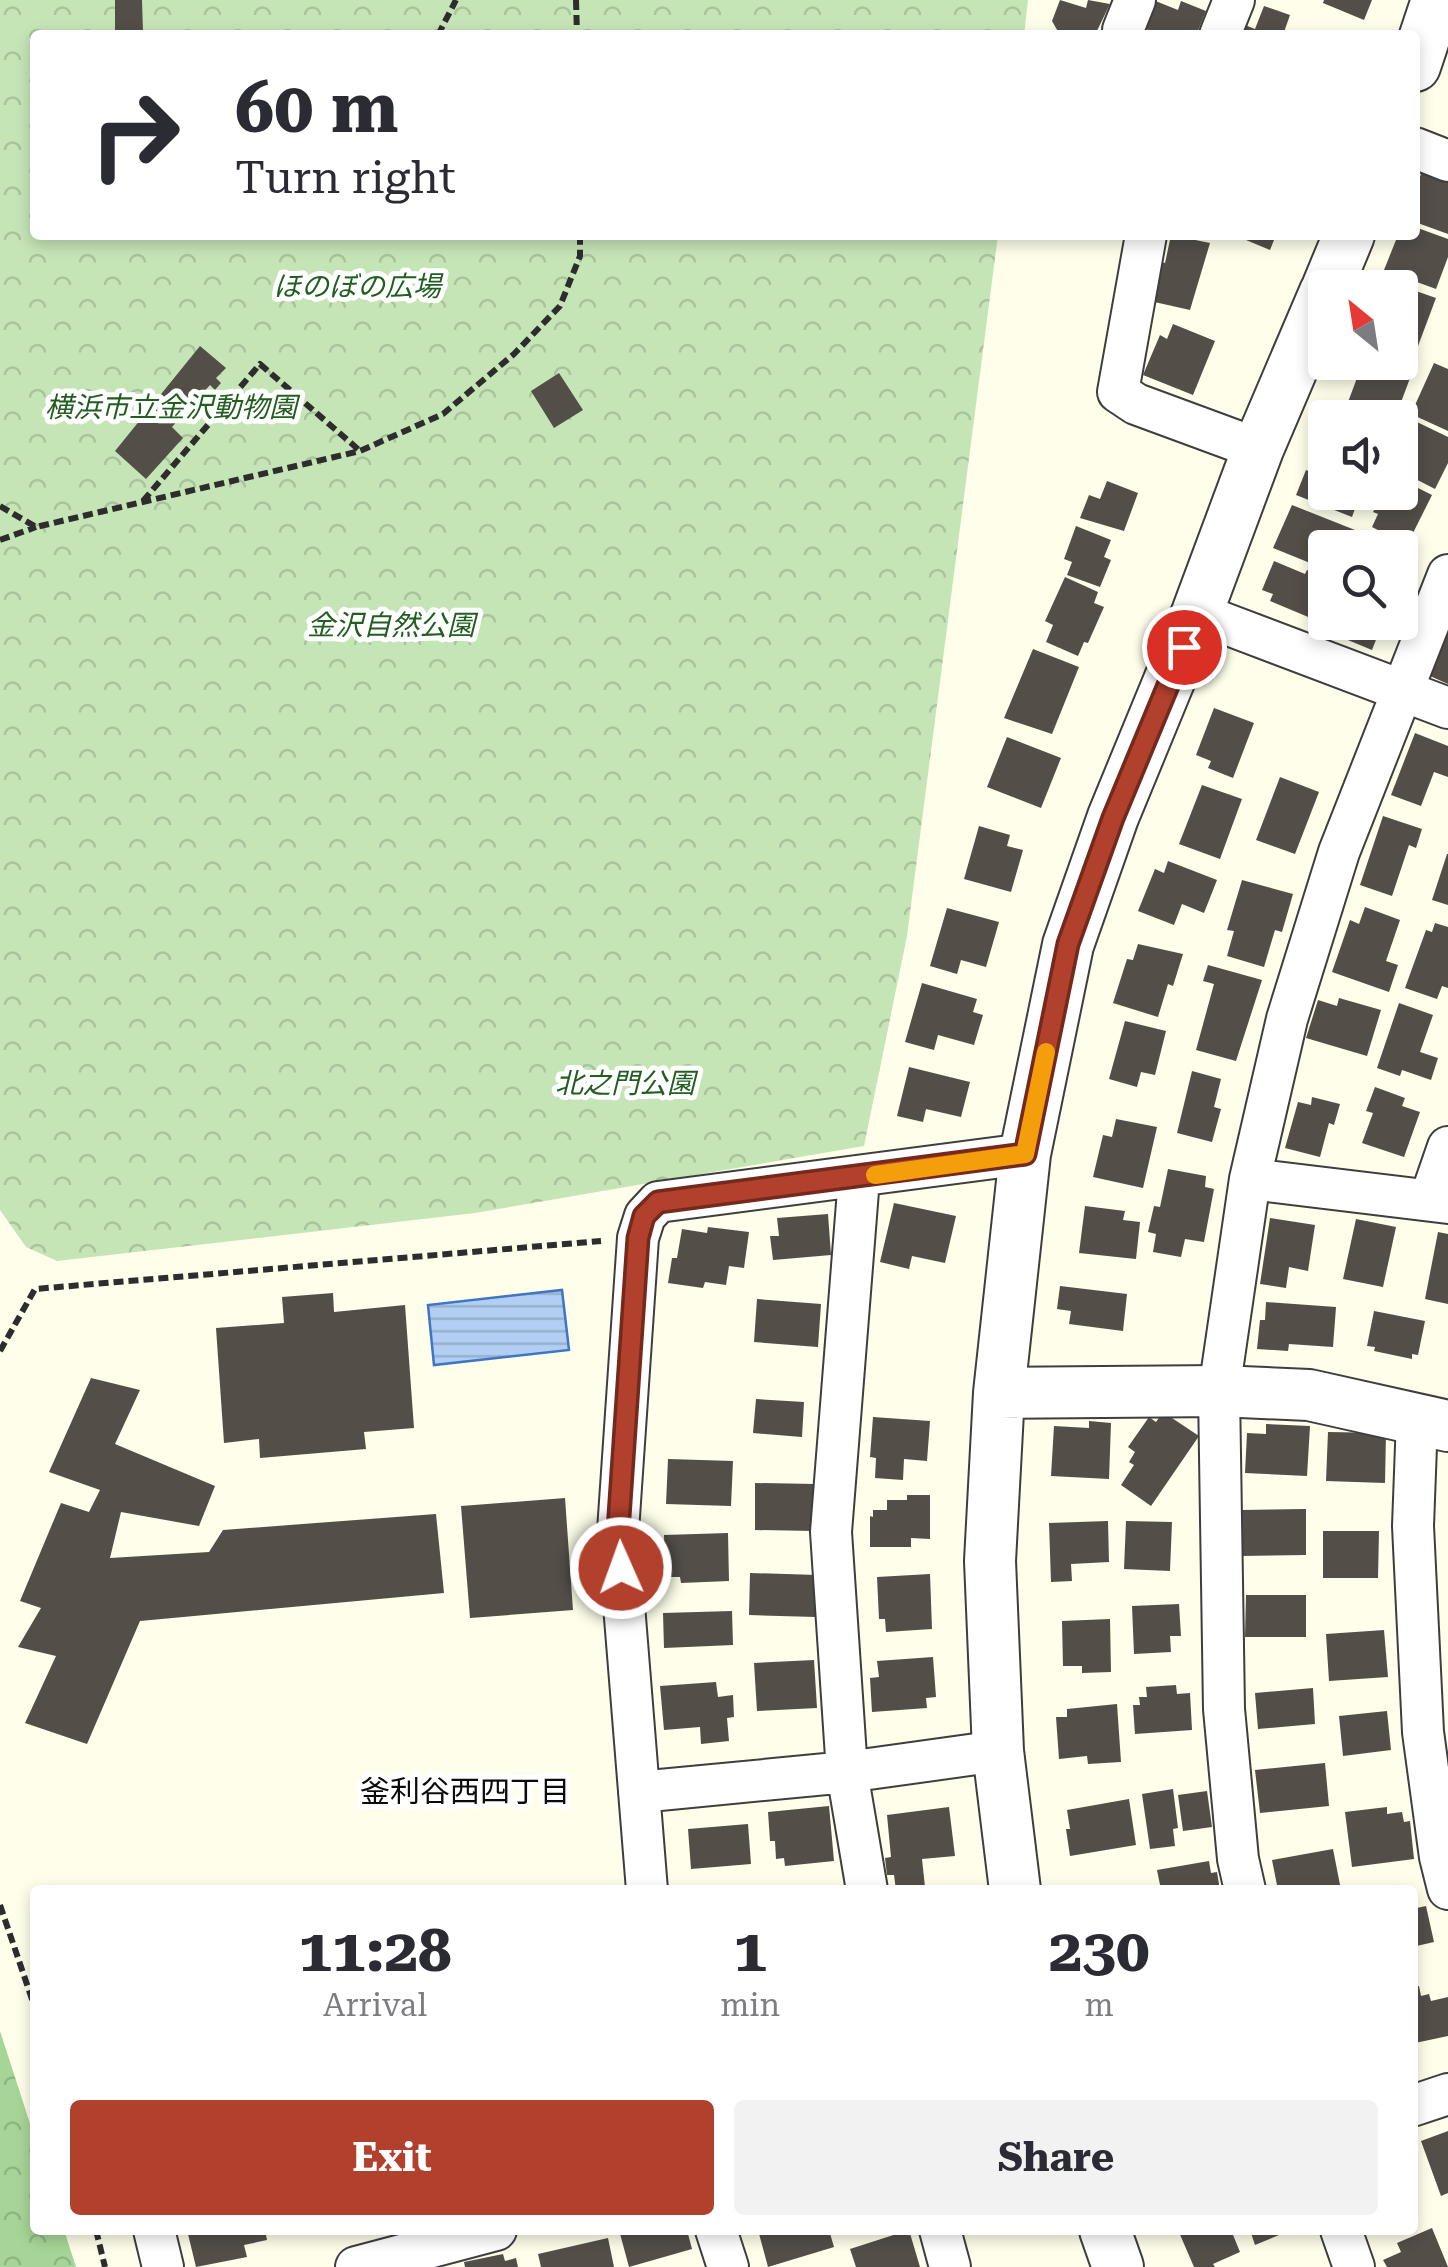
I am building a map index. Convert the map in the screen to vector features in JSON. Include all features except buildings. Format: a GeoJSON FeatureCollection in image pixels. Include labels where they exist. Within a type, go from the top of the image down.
{"type":"FeatureCollection","features":[{"type":"Feature","properties":{"kind":"street"},"geometry":{"type":"LineString","coordinates":[[1222,30],[1234,0]]}},
{"type":"Feature","properties":{"kind":"street"},"geometry":{"type":"LineString","coordinates":[[1420,51],[1437,0]]}},
{"type":"Feature","properties":{"kind":"street"},"geometry":{"type":"LineString","coordinates":[[1420,150],[1448,161]]}},
{"type":"Feature","properties":{"kind":"street"},"geometry":{"type":"LineString","coordinates":[[1145,240],[1118,392],[1136,404],[1258,450]]}},
{"type":"Feature","properties":{"kind":"street"},"geometry":{"type":"LineString","coordinates":[[1334,270],[1347,240]]}},
{"type":"Feature","properties":{"kind":"street"},"geometry":{"type":"LineString","coordinates":[[1014,1885],[998,1751],[990,1561],[999,1393],[1025,1154],[1068,944],[1113,818],[1308,332]]}},
{"type":"Feature","properties":{"kind":"street"},"geometry":{"type":"LineString","coordinates":[[1245,1885],[1238,1859],[1224,1709],[1220,1391],[1250,1179],[1287,1019],[1339,852],[1448,575]]}},
{"type":"Feature","properties":{"kind":"street"},"geometry":{"type":"LineString","coordinates":[[1198,612],[1448,708]]}},
{"type":"Feature","properties":{"kind":"street"},"geometry":{"type":"LineString","coordinates":[[1250,1179],[1439,1201],[1448,1147]]}},
{"type":"Feature","properties":{"kind":"street"},"geometry":{"type":"LineString","coordinates":[[647,1885],[618,1531],[638,1238],[644,1216],[658,1202],[1025,1154]]}},
{"type":"Feature","properties":{"kind":"street"},"geometry":{"type":"LineString","coordinates":[[860,1178],[831,1532],[848,1772],[865,1885]]}},
{"type":"Feature","properties":{"kind":"street"},"geometry":{"type":"LineString","coordinates":[[999,1393],[1220,1391],[1310,1395],[1432,1422],[1413,1526],[1434,1638],[1423,1732],[1448,1890]]}},
{"type":"Feature","properties":{"kind":"street"},"geometry":{"type":"LineString","coordinates":[[639,1792],[848,1772],[998,1751]]}},
{"type":"Feature","properties":{"kind":"street"},"geometry":{"type":"LineString","coordinates":[[1418,2104],[1448,2094]]}},
{"type":"Feature","properties":{"kind":"street"},"geometry":{"type":"LineString","coordinates":[[155,2235],[163,2267]]}},
{"type":"Feature","properties":{"kind":"street"},"geometry":{"type":"LineString","coordinates":[[356,2267],[477,2235]]}},
{"type":"Feature","properties":{"kind":"street"},"geometry":{"type":"LineString","coordinates":[[718,2235],[728,2267]]}},
{"type":"Feature","properties":{"kind":"street"},"geometry":{"type":"LineString","coordinates":[[941,2235],[950,2267]]}},
{"type":"Feature","properties":{"kind":"street"},"geometry":{"type":"LineString","coordinates":[[1108,2235],[1118,2267]]}},
{"type":"Feature","properties":{"kind":"street"},"geometry":{"type":"LineString","coordinates":[[1344,2235],[1354,2267]]}},
{"type":"Feature","properties":{"kind":"path"},"geometry":{"type":"LineString","coordinates":[[441,30],[456,0]]}},
{"type":"Feature","properties":{"kind":"path"},"geometry":{"type":"LineString","coordinates":[[576,0],[576,30]]}},
{"type":"Feature","properties":{"kind":"path"},"geometry":{"type":"LineString","coordinates":[[0,540],[36,526],[360,451],[443,414],[514,354],[560,306],[580,256],[580,240]]}},
{"type":"Feature","properties":{"kind":"path"},"geometry":{"type":"LineString","coordinates":[[143,501],[260,364],[360,451]]}},
{"type":"Feature","properties":{"kind":"path"},"geometry":{"type":"LineString","coordinates":[[0,506],[36,526]]}},
{"type":"Feature","properties":{"kind":"path"},"geometry":{"type":"LineString","coordinates":[[0,1351],[35,1290],[638,1238]]}},
{"type":"Feature","properties":{"kind":"path"},"geometry":{"type":"LineString","coordinates":[[0,1905],[30,1993]]}},
{"type":"Feature","properties":{"kind":"path"},"geometry":{"type":"LineString","coordinates":[[97,2235],[105,2267]]}},
{"type":"Feature","properties":{"kind":"green space","name":"金沢自然公園"},"geometry":{"type":"Polygon","coordinates":[[[0,0],[1028,0],[1025,30],[30,30],[30,240],[997,240],[907,936],[864,1146],[475,1213],[57,1261],[26,1247],[0,1210],[0,0]]]}},
{"type":"Feature","properties":{"kind":"green space"},"geometry":{"type":"Polygon","coordinates":[[[0,2031],[30,2124],[30,2235],[66,2235],[76,2267],[0,2267],[0,2031]]]}},
{"type":"Feature","properties":{"kind":"water"},"geometry":{"type":"Polygon","coordinates":[[[562,1290],[569,1350],[434,1365],[428,1305],[562,1290]]]}},
{"type":"Feature","properties":{"kind":"slow traffic"},"geometry":{"type":"LineString","coordinates":[[875,1175],[1025,1154],[1046,1052]]}},
{"type":"Feature","properties":{"kind":"district","name":"釜利谷西四丁目"},"geometry":{"type":"Point","coordinates":[465,1792]}},
{"type":"Feature","properties":{"kind":"route"},"geometry":{"type":"LineString","coordinates":[[621,1568],[618,1531],[638,1238],[644,1216],[658,1202],[1025,1154],[1068,944],[1113,818],[1184,647]]}},
{"type":"Feature","properties":{"kind":"park label","name":"ほのぼの広場"},"geometry":{"type":"Point","coordinates":[357,286]}},
{"type":"Feature","properties":{"kind":"park label","name":"横浜市立金沢動物園"},"geometry":{"type":"Point","coordinates":[171,407]}},
{"type":"Feature","properties":{"kind":"park label","name":"北之門公園"},"geometry":{"type":"Point","coordinates":[625,1083]}}]}
